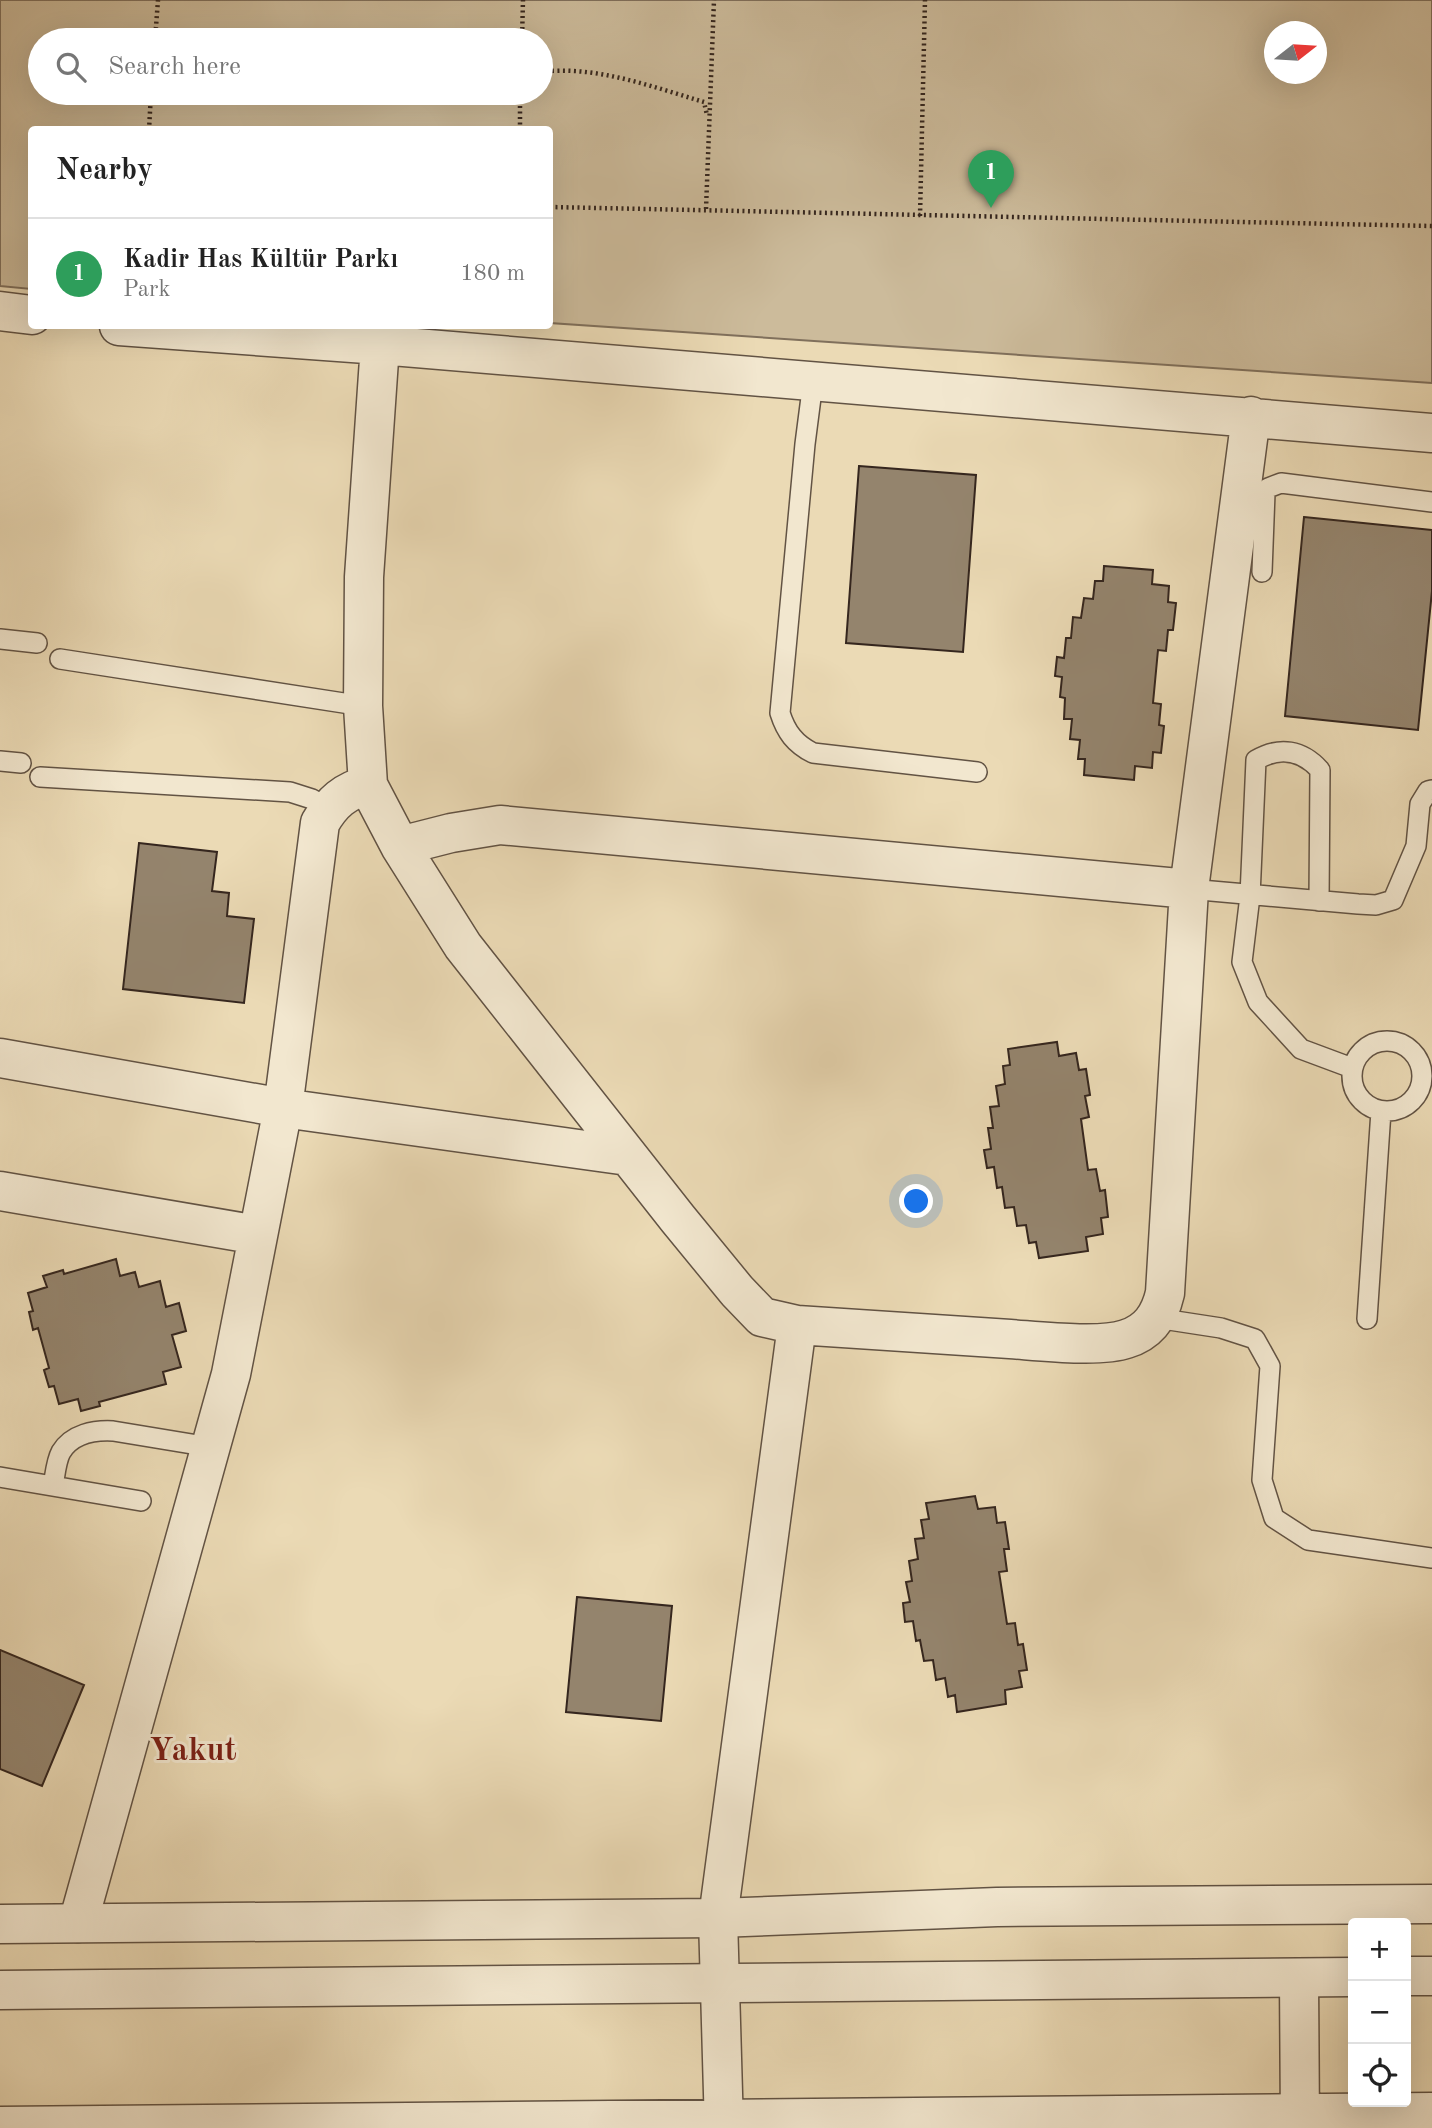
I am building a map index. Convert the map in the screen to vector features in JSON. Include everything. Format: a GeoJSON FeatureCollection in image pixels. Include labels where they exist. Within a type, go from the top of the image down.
{"type":"FeatureCollection","features":[{"type":"Feature","properties":{"kind":"street"},"geometry":{"type":"LineString","coordinates":[[0,311],[28,314]]}},
{"type":"Feature","properties":{"kind":"street"},"geometry":{"type":"LineString","coordinates":[[160,329],[380,345],[1100,407],[1251,416],[1432,433]]}},
{"type":"Feature","properties":{"kind":"street"},"geometry":{"type":"LineString","coordinates":[[380,345],[364,577],[363,706],[368,785],[400,846],[463,946],[628,1156],[745,1300],[762,1317],[797,1325],[1054,1342],[1115,1342],[1129,1339],[1156,1318],[1165,1293],[1189,889],[1251,416]]}},
{"type":"Feature","properties":{"kind":"street"},"geometry":{"type":"LineString","coordinates":[[78,1923],[231,1374],[284,1108],[320,823],[328,808],[347,793],[368,785]]}},
{"type":"Feature","properties":{"kind":"street"},"geometry":{"type":"LineString","coordinates":[[400,846],[451,833],[500,825],[1189,889]]}},
{"type":"Feature","properties":{"kind":"street"},"geometry":{"type":"LineString","coordinates":[[0,1058],[284,1108],[628,1156]]}},
{"type":"Feature","properties":{"kind":"street"},"geometry":{"type":"LineString","coordinates":[[0,1191],[258,1235]]}},
{"type":"Feature","properties":{"kind":"street"},"geometry":{"type":"LineString","coordinates":[[724,2123],[718,1918],[797,1325]]}},
{"type":"Feature","properties":{"kind":"street"},"geometry":{"type":"LineString","coordinates":[[0,1924],[718,1918],[997,1907],[1432,1904]]}},
{"type":"Feature","properties":{"kind":"street"},"geometry":{"type":"LineString","coordinates":[[1411,1976],[1432,1976]]}},
{"type":"Feature","properties":{"kind":"street"},"geometry":{"type":"LineString","coordinates":[[0,1990],[1348,1977]]}},
{"type":"Feature","properties":{"kind":"street"},"geometry":{"type":"LineString","coordinates":[[1298,1978],[1300,2120]]}},
{"type":"Feature","properties":{"kind":"street"},"geometry":{"type":"LineString","coordinates":[[0,2126],[1300,2120],[1432,2112]]}},
{"type":"Feature","properties":{"kind":"lane"},"geometry":{"type":"LineString","coordinates":[[813,382],[804,444],[780,713],[783,724],[795,741],[813,752],[977,772]]}},
{"type":"Feature","properties":{"kind":"lane"},"geometry":{"type":"LineString","coordinates":[[1262,572],[1265,493],[1272,486],[1280,484],[1432,502]]}},
{"type":"Feature","properties":{"kind":"lane"},"geometry":{"type":"LineString","coordinates":[[0,639],[37,643]]}},
{"type":"Feature","properties":{"kind":"lane"},"geometry":{"type":"LineString","coordinates":[[60,659],[363,706]]}},
{"type":"Feature","properties":{"kind":"lane"},"geometry":{"type":"LineString","coordinates":[[1319,901],[1320,770],[1300,754],[1276,751],[1256,760],[1250,896],[1242,962],[1258,1002],[1301,1049],[1352,1068]]}},
{"type":"Feature","properties":{"kind":"lane"},"geometry":{"type":"LineString","coordinates":[[0,761],[21,763]]}},
{"type":"Feature","properties":{"kind":"lane"},"geometry":{"type":"LineString","coordinates":[[40,778],[289,792],[312,799],[328,808]]}},
{"type":"Feature","properties":{"kind":"lane"},"geometry":{"type":"LineString","coordinates":[[1189,889],[1376,905],[1393,900],[1416,846],[1420,804],[1428,791],[1432,790]]}},
{"type":"Feature","properties":{"kind":"lane"},"geometry":{"type":"LineString","coordinates":[[1383,1040],[1398,1042],[1410,1049],[1419,1060],[1421,1086],[1416,1097],[1396,1111],[1381,1111],[1368,1106],[1357,1096],[1352,1083],[1352,1068],[1358,1054],[1369,1045],[1383,1040]]}},
{"type":"Feature","properties":{"kind":"lane"},"geometry":{"type":"LineString","coordinates":[[1367,1319],[1381,1111]]}},
{"type":"Feature","properties":{"kind":"lane"},"geometry":{"type":"LineString","coordinates":[[1156,1318],[1222,1328],[1255,1339],[1270,1366],[1262,1480],[1274,1518],[1308,1540],[1432,1558]]}},
{"type":"Feature","properties":{"kind":"lane"},"geometry":{"type":"LineString","coordinates":[[53,1486],[60,1454],[81,1435],[97,1430],[210,1447]]}},
{"type":"Feature","properties":{"kind":"lane"},"geometry":{"type":"LineString","coordinates":[[0,1477],[141,1501]]}},
{"type":"Feature","properties":{"kind":"path"},"geometry":{"type":"LineString","coordinates":[[156,28],[158,0]]}},
{"type":"Feature","properties":{"kind":"path"},"geometry":{"type":"LineString","coordinates":[[522,28],[523,0]]}},
{"type":"Feature","properties":{"kind":"path"},"geometry":{"type":"LineString","coordinates":[[706,209],[714,0]]}},
{"type":"Feature","properties":{"kind":"path"},"geometry":{"type":"LineString","coordinates":[[920,216],[925,0]]}},
{"type":"Feature","properties":{"kind":"path"},"geometry":{"type":"LineString","coordinates":[[553,70],[565,69],[609,77],[704,102],[708,123]]}},
{"type":"Feature","properties":{"kind":"path"},"geometry":{"type":"LineString","coordinates":[[149,126],[150,105]]}},
{"type":"Feature","properties":{"kind":"path"},"geometry":{"type":"LineString","coordinates":[[520,105],[520,126]]}},
{"type":"Feature","properties":{"kind":"path"},"geometry":{"type":"LineString","coordinates":[[553,207],[1432,226]]}},
{"type":"Feature","properties":{"kind":"shaded area"},"geometry":{"type":"Polygon","coordinates":[[[0,0],[1432,0],[1432,383],[553,323],[553,126],[28,126],[28,289],[0,286],[0,0]]]}},
{"type":"Feature","properties":{"kind":"building"},"geometry":{"type":"Polygon","coordinates":[[[859,466],[976,475],[963,652],[846,643],[859,466]]]}},
{"type":"Feature","properties":{"kind":"building"},"geometry":{"type":"Polygon","coordinates":[[[1304,517],[1432,530],[1432,591],[1418,730],[1285,716],[1304,517]]]}},
{"type":"Feature","properties":{"kind":"building"},"geometry":{"type":"Polygon","coordinates":[[[1104,566],[1153,570],[1152,584],[1169,586],[1168,602],[1176,603],[1173,630],[1168,630],[1166,651],[1158,650],[1153,703],[1161,704],[1159,725],[1164,726],[1161,753],[1153,752],[1152,768],[1135,766],[1134,780],[1084,775],[1085,759],[1078,759],[1080,740],[1070,739],[1072,719],[1064,719],[1065,698],[1060,697],[1062,677],[1055,676],[1057,657],[1064,658],[1066,638],[1071,638],[1073,617],[1081,618],[1084,598],[1093,599],[1095,581],[1103,581],[1104,566]]]}},
{"type":"Feature","properties":{"kind":"building"},"geometry":{"type":"Polygon","coordinates":[[[139,843],[217,852],[212,891],[229,893],[227,916],[254,919],[244,1003],[123,989],[139,843]]]}},
{"type":"Feature","properties":{"kind":"building"},"geometry":{"type":"Polygon","coordinates":[[[1057,1042],[1059,1056],[1076,1053],[1079,1070],[1086,1069],[1090,1095],[1085,1096],[1089,1117],[1081,1119],[1088,1170],[1096,1169],[1100,1191],[1105,1190],[1108,1217],[1101,1218],[1103,1234],[1086,1237],[1088,1251],[1039,1258],[1036,1242],[1029,1243],[1026,1225],[1017,1226],[1014,1207],[1005,1208],[1002,1187],[997,1188],[994,1167],[987,1168],[984,1150],[991,1149],[988,1128],[993,1128],[990,1107],[999,1106],[996,1086],[1005,1084],[1003,1066],[1010,1065],[1008,1049],[1057,1042]]]}},
{"type":"Feature","properties":{"kind":"building"},"geometry":{"type":"Polygon","coordinates":[[[116,1259],[120,1276],[135,1272],[139,1287],[160,1281],[166,1307],[179,1303],[186,1331],[172,1335],[181,1367],[163,1372],[166,1384],[99,1402],[100,1406],[81,1411],[78,1399],[59,1404],[54,1386],[49,1387],[44,1370],[49,1368],[38,1328],[33,1330],[29,1312],[33,1311],[28,1293],[47,1287],[43,1276],[63,1270],[64,1274],[116,1259]]]}},
{"type":"Feature","properties":{"kind":"building"},"geometry":{"type":"Polygon","coordinates":[[[975,1496],[978,1509],[995,1507],[997,1523],[1005,1522],[1009,1549],[1004,1549],[1007,1571],[999,1572],[1007,1624],[1015,1623],[1018,1645],[1023,1644],[1027,1670],[1019,1671],[1022,1687],[1005,1690],[1006,1704],[957,1712],[955,1695],[948,1697],[945,1678],[936,1680],[933,1660],[924,1661],[920,1640],[916,1641],[913,1621],[905,1622],[903,1603],[910,1602],[906,1582],[912,1581],[909,1561],[918,1559],[915,1539],[924,1538],[921,1520],[929,1519],[926,1503],[975,1496]]]}},
{"type":"Feature","properties":{"kind":"building"},"geometry":{"type":"Polygon","coordinates":[[[577,1597],[672,1606],[661,1721],[566,1712],[577,1597]]]}},
{"type":"Feature","properties":{"kind":"building"},"geometry":{"type":"Polygon","coordinates":[[[0,1650],[84,1685],[42,1786],[0,1769],[0,1650]]]}},
{"type":"Feature","properties":{"kind":"place","name":"Kadir Has Kültür Parkı"},"geometry":{"type":"Point","coordinates":[991,208]}},
{"type":"Feature","properties":{"kind":"district","name":"Yakut"},"geometry":{"type":"Point","coordinates":[193,1748]}}]}
